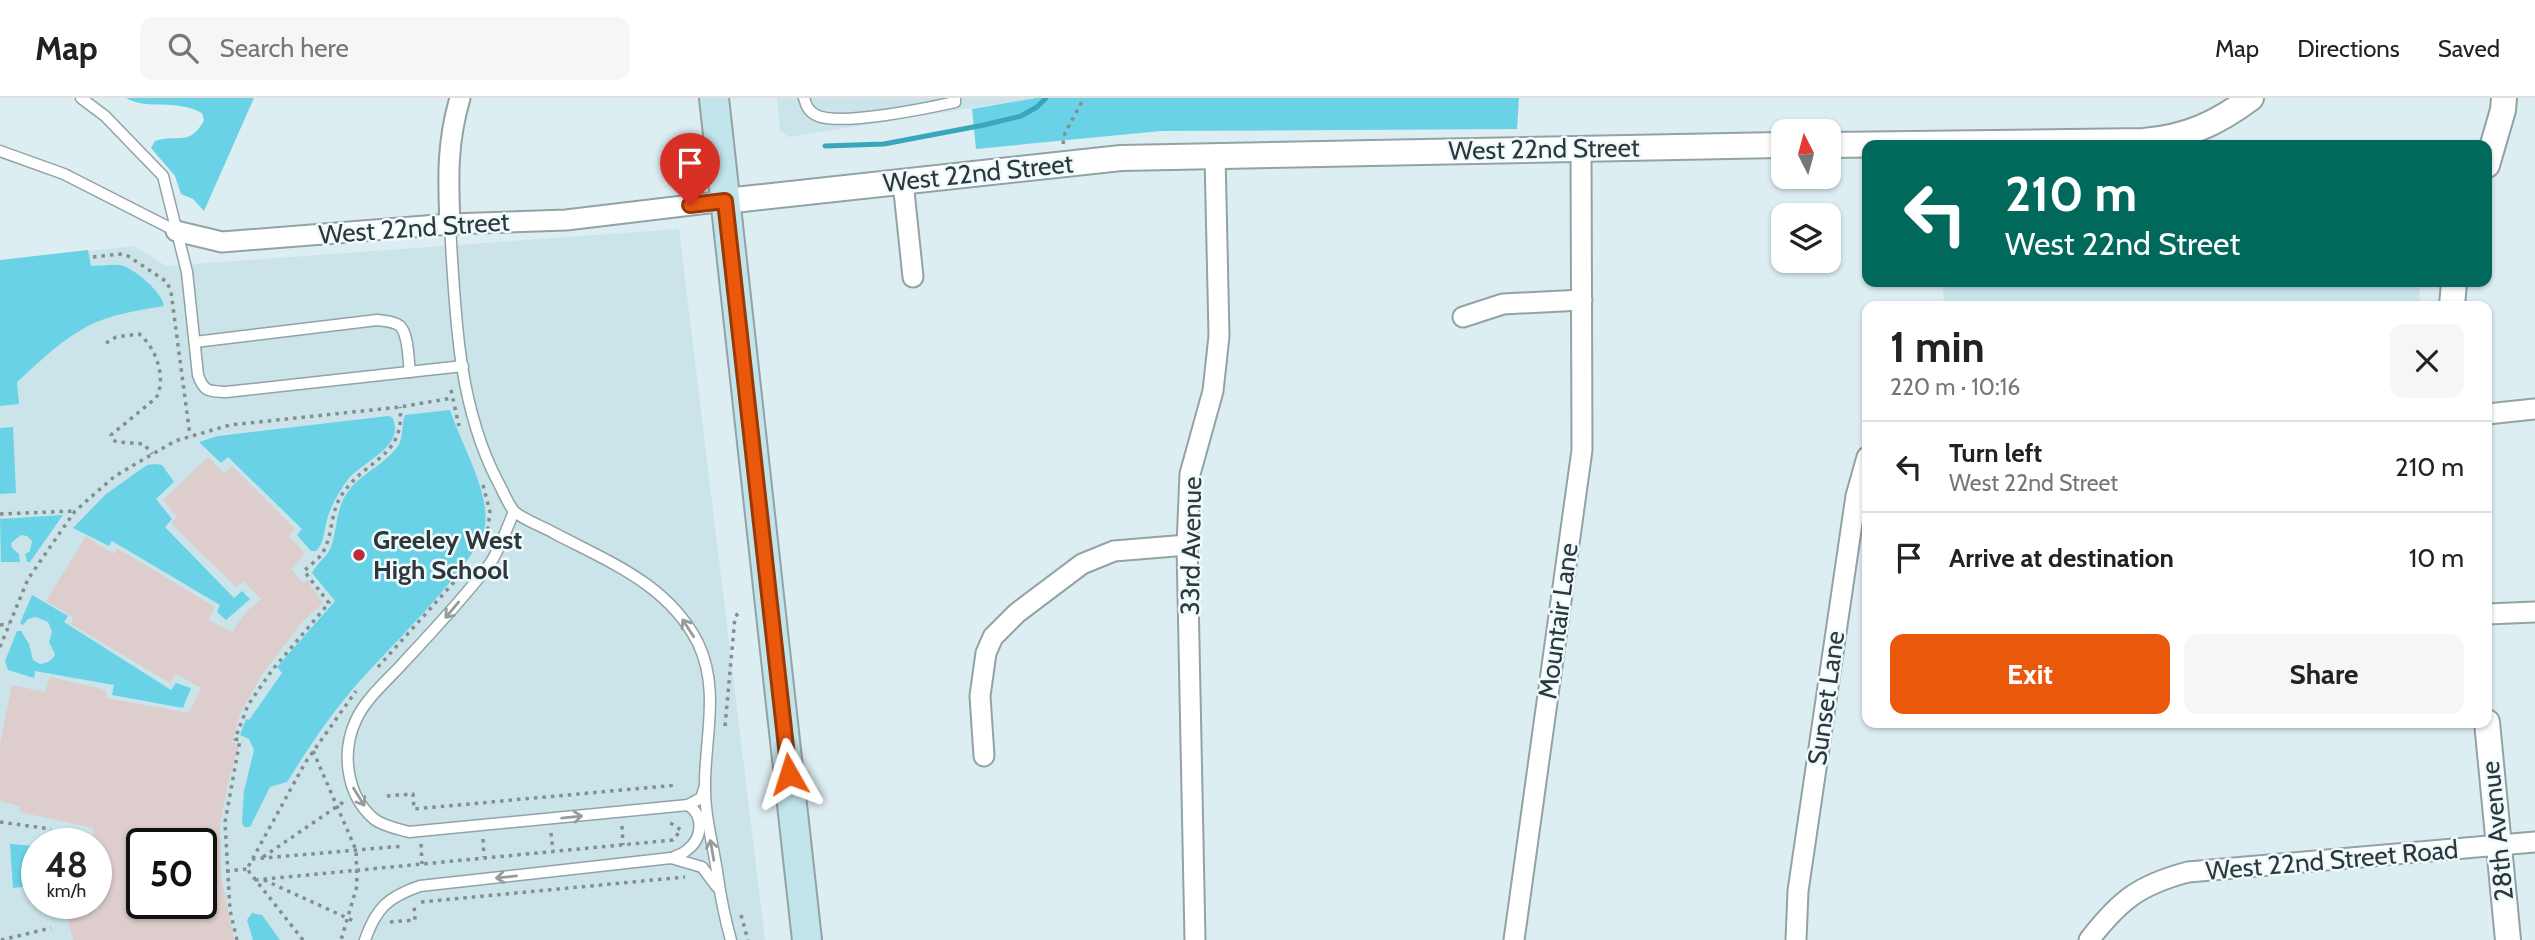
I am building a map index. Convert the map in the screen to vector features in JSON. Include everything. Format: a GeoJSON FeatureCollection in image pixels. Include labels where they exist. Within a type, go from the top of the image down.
{"type":"FeatureCollection","features":[{"type":"Feature","properties":{"kind":"main road"},"geometry":{"type":"LineString","coordinates":[[713,98],[807,940]]}},
{"type":"Feature","properties":{"kind":"street"},"geometry":{"type":"LineString","coordinates":[[450,224],[447,166],[451,128],[460,98]]}},
{"type":"Feature","properties":{"kind":"street"},"geometry":{"type":"LineString","coordinates":[[2492,148],[2504,98]]}},
{"type":"Feature","properties":{"kind":"street"},"geometry":{"type":"LineString","coordinates":[[2154,140],[2194,132],[2236,103]]}},
{"type":"Feature","properties":{"kind":"street","name":"West 22nd Street"},"geometry":{"type":"LineString","coordinates":[[176,232],[222,242],[450,224],[566,220],[1121,158],[1771,145]]}},
{"type":"Feature","properties":{"kind":"street"},"geometry":{"type":"LineString","coordinates":[[1841,145],[1862,145]]}},
{"type":"Feature","properties":{"kind":"street","name":"Mountair Lane"},"geometry":{"type":"LineString","coordinates":[[1514,940],[1582,450],[1581,148]]}},
{"type":"Feature","properties":{"kind":"street","name":"33rd Avenue"},"geometry":{"type":"LineString","coordinates":[[1195,940],[1187,545],[1190,474],[1213,391],[1219,336],[1215,155]]}},
{"type":"Feature","properties":{"kind":"street"},"geometry":{"type":"LineString","coordinates":[[902,181],[913,278]]}},
{"type":"Feature","properties":{"kind":"street"},"geometry":{"type":"LineString","coordinates":[[1463,317],[1503,303],[1582,300]]}},
{"type":"Feature","properties":{"kind":"street"},"geometry":{"type":"LineString","coordinates":[[2492,413],[2535,409]]}},
{"type":"Feature","properties":{"kind":"street","name":"Sunset Lane"},"geometry":{"type":"LineString","coordinates":[[1796,940],[1798,891],[1856,496],[1862,475]]}},
{"type":"Feature","properties":{"kind":"street"},"geometry":{"type":"LineString","coordinates":[[984,756],[980,696],[986,653],[993,637],[1017,613],[1082,564],[1114,551],[1187,545]]}},
{"type":"Feature","properties":{"kind":"street"},"geometry":{"type":"LineString","coordinates":[[2492,614],[2535,612]]}},
{"type":"Feature","properties":{"kind":"street","name":"28th Avenue"},"geometry":{"type":"LineString","coordinates":[[2488,728],[2508,940]]}},
{"type":"Feature","properties":{"kind":"street","name":"West 22nd Street Road"},"geometry":{"type":"LineString","coordinates":[[2089,940],[2103,922],[2133,894],[2157,881],[2188,872],[2535,842]]}},
{"type":"Feature","properties":{"kind":"lane"},"geometry":{"type":"LineString","coordinates":[[81,98],[105,116],[163,176],[187,272],[198,375],[202,386],[209,391],[226,392],[463,366]]}},
{"type":"Feature","properties":{"kind":"lane"},"geometry":{"type":"LineString","coordinates":[[804,98],[808,110],[818,117],[857,118],[955,102],[955,98]]}},
{"type":"Feature","properties":{"kind":"lane"},"geometry":{"type":"LineString","coordinates":[[909,98],[910,111]]}},
{"type":"Feature","properties":{"kind":"lane"},"geometry":{"type":"LineString","coordinates":[[0,151],[64,174],[176,232]]}},
{"type":"Feature","properties":{"kind":"lane"},"geometry":{"type":"LineString","coordinates":[[450,224],[463,366],[476,431],[513,512],[649,584],[684,621],[701,652],[710,684],[705,786],[718,889],[731,940]]}},
{"type":"Feature","properties":{"kind":"lane"},"geometry":{"type":"LineString","coordinates":[[195,342],[377,320],[392,322],[400,326],[404,334],[410,372]]}},
{"type":"Feature","properties":{"kind":"lane"},"geometry":{"type":"LineString","coordinates":[[513,512],[491,563],[442,622],[380,687],[357,718],[350,736],[348,765],[349,782],[359,800],[374,819],[409,832],[688,805],[701,798],[705,786]]}},
{"type":"Feature","properties":{"kind":"lane"},"geometry":{"type":"LineString","coordinates":[[365,940],[372,922],[386,901],[420,886],[671,858],[687,850],[698,838],[698,814],[688,805]]}},
{"type":"Feature","properties":{"kind":"lane"},"geometry":{"type":"LineString","coordinates":[[671,858],[702,867],[718,889]]}},
{"type":"Feature","properties":{"kind":"path"},"geometry":{"type":"LineString","coordinates":[[1063,144],[1065,133],[1084,98]]}},
{"type":"Feature","properties":{"kind":"path"},"geometry":{"type":"LineString","coordinates":[[93,257],[120,254],[128,256],[167,282],[171,292],[190,436]]}},
{"type":"Feature","properties":{"kind":"path"},"geometry":{"type":"LineString","coordinates":[[106,343],[116,337],[139,334],[147,340],[159,368],[163,380],[156,398],[111,435],[117,442],[144,444],[152,454]]}},
{"type":"Feature","properties":{"kind":"path"},"geometry":{"type":"LineString","coordinates":[[450,388],[461,433]]}},
{"type":"Feature","properties":{"kind":"path"},"geometry":{"type":"LineString","coordinates":[[0,647],[28,579],[75,511],[115,476],[152,454],[190,436],[230,425],[400,407],[452,398]]}},
{"type":"Feature","properties":{"kind":"path"},"geometry":{"type":"LineString","coordinates":[[237,940],[230,911],[225,822],[240,740],[235,739],[248,705],[273,669],[329,603],[304,571],[322,554],[328,542],[332,514],[341,496],[353,480],[391,449],[399,437],[400,407]]}},
{"type":"Feature","properties":{"kind":"path"},"geometry":{"type":"LineString","coordinates":[[482,481],[490,512],[490,527],[485,545]]}},
{"type":"Feature","properties":{"kind":"path"},"geometry":{"type":"LineString","coordinates":[[0,514],[75,511]]}},
{"type":"Feature","properties":{"kind":"path"},"geometry":{"type":"LineString","coordinates":[[372,673],[465,570]]}},
{"type":"Feature","properties":{"kind":"path"},"geometry":{"type":"LineString","coordinates":[[724,734],[734,617],[741,610]]}},
{"type":"Feature","properties":{"kind":"path"},"geometry":{"type":"LineString","coordinates":[[0,625],[9,624]]}},
{"type":"Feature","properties":{"kind":"path"},"geometry":{"type":"LineString","coordinates":[[247,869],[313,751],[356,691]]}},
{"type":"Feature","properties":{"kind":"path"},"geometry":{"type":"LineString","coordinates":[[313,751],[353,838],[358,870],[357,886],[341,940]]}},
{"type":"Feature","properties":{"kind":"path"},"geometry":{"type":"LineString","coordinates":[[387,796],[413,794],[414,809],[677,785]]}},
{"type":"Feature","properties":{"kind":"path"},"geometry":{"type":"LineString","coordinates":[[261,859],[345,801]]}},
{"type":"Feature","properties":{"kind":"path"},"geometry":{"type":"LineString","coordinates":[[0,822],[44,828]]}},
{"type":"Feature","properties":{"kind":"path"},"geometry":{"type":"LineString","coordinates":[[622,826],[624,845]]}},
{"type":"Feature","properties":{"kind":"path"},"geometry":{"type":"LineString","coordinates":[[255,880],[673,840],[681,830]]}},
{"type":"Feature","properties":{"kind":"path"},"geometry":{"type":"LineString","coordinates":[[551,833],[553,852]]}},
{"type":"Feature","properties":{"kind":"path"},"geometry":{"type":"LineString","coordinates":[[483,839],[484,858]]}},
{"type":"Feature","properties":{"kind":"path"},"geometry":{"type":"LineString","coordinates":[[421,844],[422,864]]}},
{"type":"Feature","properties":{"kind":"path"},"geometry":{"type":"LineString","coordinates":[[226,871],[247,869]]}},
{"type":"Feature","properties":{"kind":"path"},"geometry":{"type":"LineString","coordinates":[[247,869],[303,940]]}},
{"type":"Feature","properties":{"kind":"path"},"geometry":{"type":"LineString","coordinates":[[390,922],[415,920],[414,902],[687,877]]}},
{"type":"Feature","properties":{"kind":"path"},"geometry":{"type":"LineString","coordinates":[[262,879],[356,922]]}},
{"type":"Feature","properties":{"kind":"path"},"geometry":{"type":"LineString","coordinates":[[740,912],[748,940]]}},
{"type":"Feature","properties":{"kind":"path"},"geometry":{"type":"LineString","coordinates":[[1,940],[51,928]]}},
{"type":"Feature","properties":{"kind":"shaded area"},"geometry":{"type":"Polygon","coordinates":[[[126,98],[254,98],[204,211],[193,199],[181,194],[175,176],[151,148],[155,141],[193,134],[204,120],[202,113],[182,106],[144,104],[126,98]]]}},
{"type":"Feature","properties":{"kind":"shaded area"},"geometry":{"type":"Polygon","coordinates":[[[777,98],[1036,98],[789,137],[780,131],[777,98]]]}},
{"type":"Feature","properties":{"kind":"shaded area"},"geometry":{"type":"Polygon","coordinates":[[[1036,98],[1519,98],[1517,129],[1161,131],[976,149],[972,109],[1036,98]]]}},
{"type":"Feature","properties":{"kind":"shaded area","name":"Greeley West High School"},"geometry":{"type":"Polygon","coordinates":[[[679,229],[765,940],[0,940],[0,260],[134,246],[166,266],[679,229]]]}},
{"type":"Feature","properties":{"kind":"shaded area"},"geometry":{"type":"Polygon","coordinates":[[[88,250],[91,266],[120,265],[132,270],[159,294],[164,306],[110,317],[72,335],[17,382],[19,404],[0,406],[0,260],[88,250]]]}},
{"type":"Feature","properties":{"kind":"shaded area"},"geometry":{"type":"Polygon","coordinates":[[[1943,287],[2419,287],[2420,301],[1944,301],[1943,287]]]}},
{"type":"Feature","properties":{"kind":"shaded area"},"geometry":{"type":"Polygon","coordinates":[[[450,410],[474,468],[483,498],[485,526],[479,542],[447,586],[340,705],[287,782],[270,787],[250,827],[244,827],[244,791],[254,750],[249,739],[240,735],[246,719],[249,720],[282,673],[277,667],[335,601],[312,573],[331,547],[344,497],[354,484],[396,448],[401,439],[405,415],[450,410]]]}},
{"type":"Feature","properties":{"kind":"shaded area"},"geometry":{"type":"Polygon","coordinates":[[[392,417],[395,427],[394,436],[382,452],[349,478],[334,501],[323,540],[316,551],[311,551],[297,535],[302,529],[228,457],[221,463],[199,442],[218,436],[392,417]]]}},
{"type":"Feature","properties":{"kind":"shaded area"},"geometry":{"type":"Polygon","coordinates":[[[13,427],[16,493],[0,494],[0,428],[13,427]]]}},
{"type":"Feature","properties":{"kind":"shaded area"},"geometry":{"type":"Polygon","coordinates":[[[147,465],[162,465],[174,482],[156,499],[172,519],[165,527],[234,598],[242,591],[250,599],[226,620],[217,612],[220,605],[112,541],[109,546],[73,528],[106,494],[147,465]]]}},
{"type":"Feature","properties":{"kind":"shaded area"},"geometry":{"type":"Polygon","coordinates":[[[63,515],[30,562],[27,562],[25,554],[30,551],[32,541],[21,535],[11,543],[12,548],[19,554],[20,562],[1,562],[0,519],[63,515]]]}},
{"type":"Feature","properties":{"kind":"shaded area"},"geometry":{"type":"Polygon","coordinates":[[[32,595],[68,616],[64,622],[171,690],[176,683],[191,688],[183,708],[112,695],[114,685],[35,671],[34,678],[8,670],[5,661],[17,631],[21,631],[29,644],[33,660],[40,664],[45,663],[55,654],[49,642],[52,632],[48,622],[36,617],[28,619],[23,625],[20,623],[32,595]]]}},
{"type":"Feature","properties":{"kind":"shaded area"},"geometry":{"type":"Polygon","coordinates":[[[10,844],[21,845],[21,887],[13,888],[10,844]]]}},
{"type":"Feature","properties":{"kind":"shaded area"},"geometry":{"type":"Polygon","coordinates":[[[252,913],[262,915],[280,940],[253,940],[247,920],[252,913]]]}},
{"type":"Feature","properties":{"kind":"building"},"geometry":{"type":"Polygon","coordinates":[[[208,457],[224,473],[232,466],[295,529],[289,536],[305,554],[291,569],[303,583],[307,580],[323,603],[302,622],[261,676],[241,712],[232,742],[239,745],[220,825],[221,875],[234,940],[73,940],[68,919],[112,919],[112,828],[93,828],[20,812],[20,806],[0,801],[0,744],[12,685],[45,692],[50,677],[106,690],[106,698],[189,713],[201,688],[176,674],[170,683],[71,624],[73,617],[46,601],[86,536],[113,554],[117,548],[215,607],[209,620],[232,632],[246,612],[261,599],[244,581],[236,587],[171,523],[177,517],[163,500],[208,457]]]}},
{"type":"Feature","properties":{"kind":"waterway"},"geometry":{"type":"LineString","coordinates":[[825,146],[884,144],[984,125],[1021,116],[1046,98]]}},
{"type":"Feature","properties":{"kind":"place","name":"Greeley West High School"},"geometry":{"type":"Point","coordinates":[359,555]}},
{"type":"Feature","properties":{"kind":"route"},"geometry":{"type":"LineString","coordinates":[[690,205],[725,201],[789,774]]}}]}
